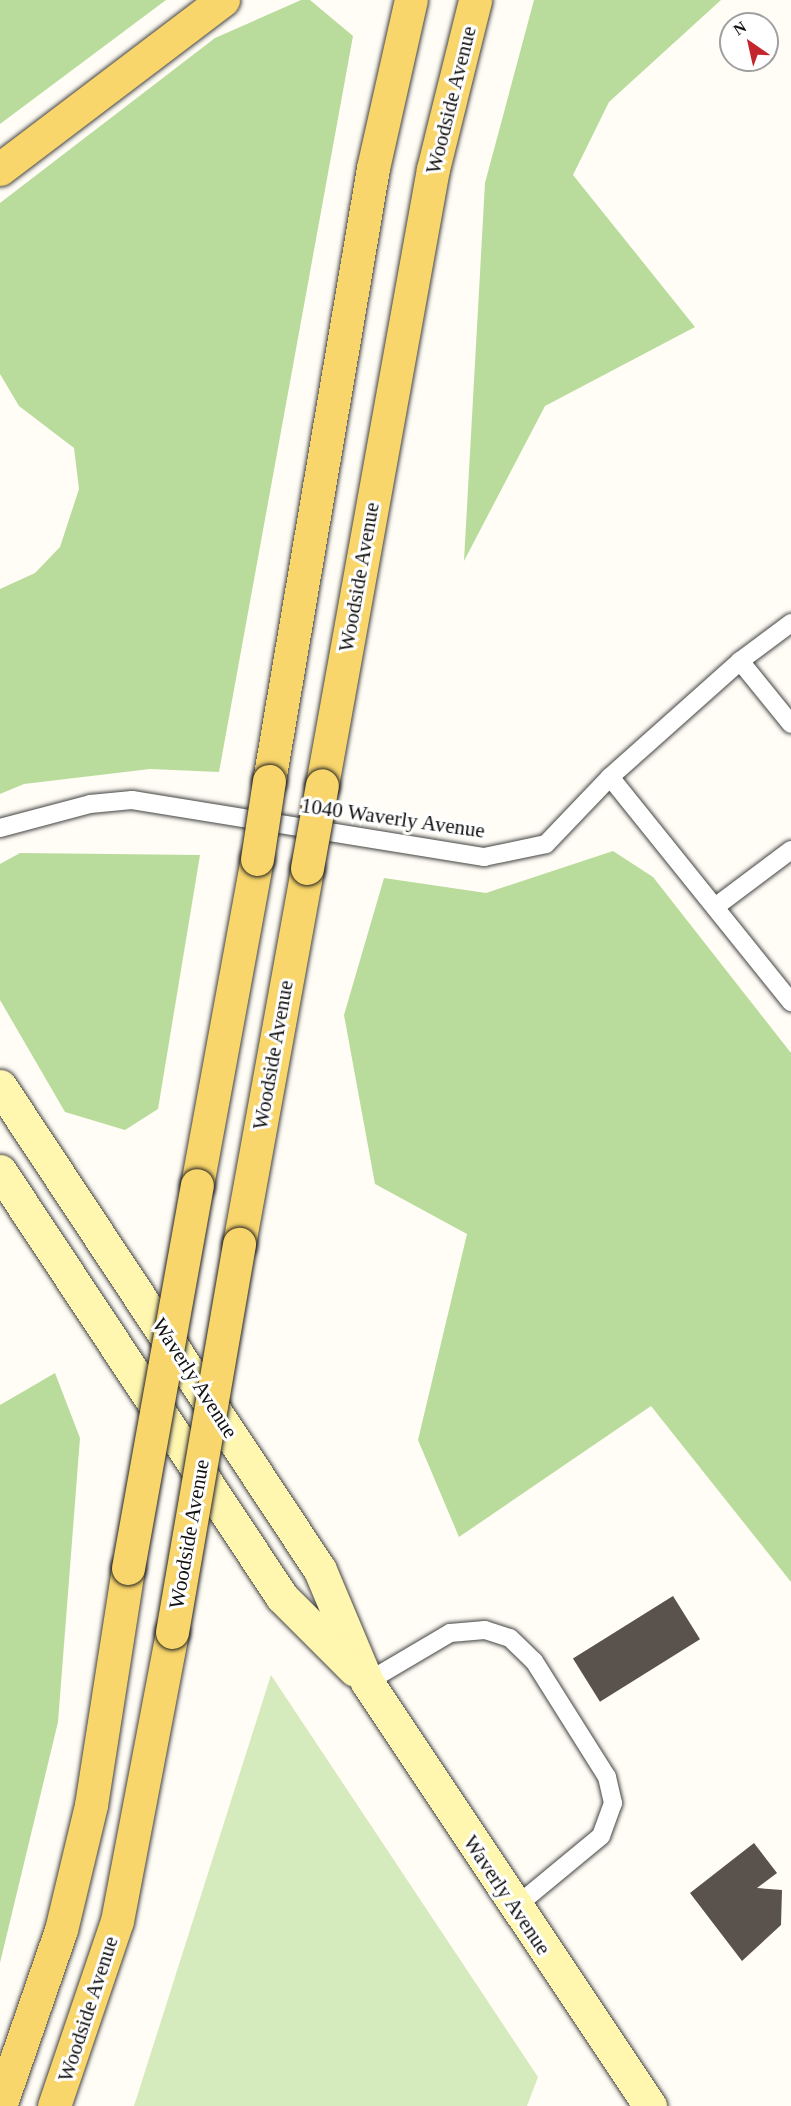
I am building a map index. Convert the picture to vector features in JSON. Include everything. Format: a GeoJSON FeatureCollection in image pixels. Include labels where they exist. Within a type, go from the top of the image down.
{"type":"FeatureCollection","features":[{"type":"Feature","properties":{"kind":"main road"},"geometry":{"type":"LineString","coordinates":[[0,169],[223,0]]}},
{"type":"Feature","properties":{"kind":"main road"},"geometry":{"type":"LineString","coordinates":[[0,2106],[64,1918],[91,1805],[128,1568],[257,859],[373,168],[411,0]]}},
{"type":"Feature","properties":{"kind":"main road","name":"Woodside Avenue"},"geometry":{"type":"LineString","coordinates":[[54,2106],[117,1921],[172,1632],[238,1244],[433,170],[475,0]]}},
{"type":"Feature","properties":{"kind":"main road","name":"Waverly Avenue"},"geometry":{"type":"LineString","coordinates":[[0,1086],[320,1570],[367,1682],[514,1908],[650,2106]]}},
{"type":"Feature","properties":{"kind":"main road","name":"Waverly Avenue"},"geometry":{"type":"LineString","coordinates":[[0,1171],[282,1597],[367,1682]]}},
{"type":"Feature","properties":{"kind":"lane","name":"1040 Waverly Avenue"},"geometry":{"type":"LineString","coordinates":[[0,828],[90,804],[132,800],[484,857],[546,844],[610,777],[740,661],[791,623]]}},
{"type":"Feature","properties":{"kind":"lane"},"geometry":{"type":"LineString","coordinates":[[740,661],[791,724]]}},
{"type":"Feature","properties":{"kind":"lane"},"geometry":{"type":"LineString","coordinates":[[610,777],[791,1002]]}},
{"type":"Feature","properties":{"kind":"lane"},"geometry":{"type":"LineString","coordinates":[[715,907],[791,850]]}},
{"type":"Feature","properties":{"kind":"lane"},"geometry":{"type":"LineString","coordinates":[[367,1682],[450,1633],[484,1630],[510,1638],[534,1661],[607,1777],[613,1803],[601,1836],[514,1908]]}},
{"type":"Feature","properties":{"kind":"green space"},"geometry":{"type":"Polygon","coordinates":[[[0,0],[166,0],[0,124],[0,0]]]}},
{"type":"Feature","properties":{"kind":"green space"},"geometry":{"type":"Polygon","coordinates":[[[301,0],[310,0],[353,36],[219,772],[150,769],[24,784],[0,794],[0,589],[35,573],[60,547],[79,489],[74,448],[19,406],[0,374],[0,203],[215,38],[301,0]]]}},
{"type":"Feature","properties":{"kind":"green space"},"geometry":{"type":"Polygon","coordinates":[[[534,0],[721,0],[609,102],[573,175],[695,327],[545,406],[464,561],[485,183],[534,0]]]}},
{"type":"Feature","properties":{"kind":"green space"},"geometry":{"type":"Polygon","coordinates":[[[613,851],[653,877],[791,1053],[791,1582],[651,1406],[459,1537],[418,1440],[467,1234],[375,1184],[344,1015],[384,878],[486,893],[613,851]]]}},
{"type":"Feature","properties":{"kind":"green space"},"geometry":{"type":"Polygon","coordinates":[[[20,853],[200,855],[158,1109],[125,1130],[65,1112],[0,1000],[0,864],[20,853]]]}},
{"type":"Feature","properties":{"kind":"green space"},"geometry":{"type":"Polygon","coordinates":[[[55,1373],[80,1438],[58,1722],[0,1963],[0,1405],[55,1373]]]}},
{"type":"Feature","properties":{"kind":"green space"},"geometry":{"type":"Polygon","coordinates":[[[271,1675],[538,2077],[527,2106],[134,2106],[271,1675]]]}},
{"type":"Feature","properties":{"kind":"building"},"geometry":{"type":"Polygon","coordinates":[[[673,1596],[700,1639],[600,1702],[573,1659],[673,1596]]]}},
{"type":"Feature","properties":{"kind":"building"},"geometry":{"type":"Polygon","coordinates":[[[754,1843],[777,1873],[757,1888],[782,1890],[781,1925],[742,1961],[690,1893],[754,1843]]]}}]}
